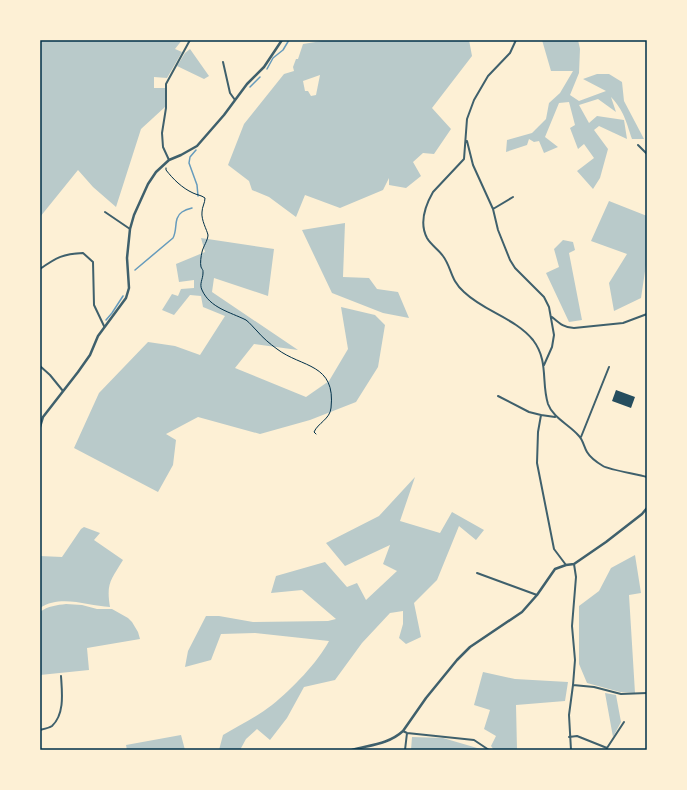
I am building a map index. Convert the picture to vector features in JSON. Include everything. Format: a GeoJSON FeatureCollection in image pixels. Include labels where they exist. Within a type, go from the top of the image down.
{"type":"FeatureCollection","features":[{"type":"Feature","properties":{"kind":"street"},"geometry":{"type":"LineString","coordinates":[[169,160],[163,147],[162,133],[166,108],[166,84],[190,40]]}},
{"type":"Feature","properties":{"kind":"street"},"geometry":{"type":"LineString","coordinates":[[40,427],[44,417],[62,391],[90,355],[104,326],[114,316],[126,298],[129,288],[127,258],[130,229],[137,208],[148,184],[156,172],[169,160],[198,146],[247,84],[264,67],[282,40]]}},
{"type":"Feature","properties":{"kind":"street"},"geometry":{"type":"LineString","coordinates":[[516,40],[510,53],[488,76],[474,100],[467,119],[464,159],[433,192],[425,207],[424,228],[427,238],[443,255],[452,278],[464,292],[484,306],[509,320],[523,330],[534,342],[544,365],[546,394],[549,406],[555,417]]}},
{"type":"Feature","properties":{"kind":"street"},"geometry":{"type":"LineString","coordinates":[[223,62],[230,93],[235,100]]}},
{"type":"Feature","properties":{"kind":"street"},"geometry":{"type":"LineString","coordinates":[[466,140],[473,165],[493,209],[498,230],[510,260],[515,268],[544,297],[549,307],[554,335],[550,355],[544,365]]}},
{"type":"Feature","properties":{"kind":"street"},"geometry":{"type":"LineString","coordinates":[[638,145],[647,154]]}},
{"type":"Feature","properties":{"kind":"street"},"geometry":{"type":"LineString","coordinates":[[493,209],[513,197]]}},
{"type":"Feature","properties":{"kind":"street"},"geometry":{"type":"LineString","coordinates":[[105,212],[130,229]]}},
{"type":"Feature","properties":{"kind":"street"},"geometry":{"type":"LineString","coordinates":[[40,269],[53,260],[68,254],[83,253],[93,262],[94,305],[104,326]]}},
{"type":"Feature","properties":{"kind":"street"},"geometry":{"type":"LineString","coordinates":[[551,316],[561,325],[568,328],[574,328],[623,323],[647,314]]}},
{"type":"Feature","properties":{"kind":"street"},"geometry":{"type":"LineString","coordinates":[[40,366],[50,375],[62,391]]}},
{"type":"Feature","properties":{"kind":"street"},"geometry":{"type":"LineString","coordinates":[[581,437],[609,367]]}},
{"type":"Feature","properties":{"kind":"street"},"geometry":{"type":"LineString","coordinates":[[498,396],[528,412],[555,417],[562,420],[581,437],[587,453],[604,466],[647,477]]}},
{"type":"Feature","properties":{"kind":"street"},"geometry":{"type":"LineString","coordinates":[[541,415],[537,463],[554,549],[566,565]]}},
{"type":"Feature","properties":{"kind":"street"},"geometry":{"type":"LineString","coordinates":[[352,750],[391,740],[403,731],[426,698],[457,660],[470,647],[522,612],[537,595],[555,569],[574,564],[606,542],[642,514],[647,508]]}},
{"type":"Feature","properties":{"kind":"street"},"geometry":{"type":"LineString","coordinates":[[571,750],[569,737],[569,715],[574,685],[575,660],[572,626],[576,577],[574,564]]}},
{"type":"Feature","properties":{"kind":"street"},"geometry":{"type":"LineString","coordinates":[[477,573],[537,595]]}},
{"type":"Feature","properties":{"kind":"street"},"geometry":{"type":"LineString","coordinates":[[40,730],[51,727],[59,716],[62,700],[61,676]]}},
{"type":"Feature","properties":{"kind":"street"},"geometry":{"type":"LineString","coordinates":[[574,685],[621,694],[647,693]]}},
{"type":"Feature","properties":{"kind":"street"},"geometry":{"type":"LineString","coordinates":[[569,737],[577,736],[608,748],[624,722]]}},
{"type":"Feature","properties":{"kind":"street"},"geometry":{"type":"LineString","coordinates":[[403,731],[407,733],[474,740],[488,750]]}},
{"type":"Feature","properties":{"kind":"street"},"geometry":{"type":"LineString","coordinates":[[406,750],[407,733]]}},
{"type":"Feature","properties":{"kind":"path"},"geometry":{"type":"LineString","coordinates":[[165,164],[166,170],[178,183],[194,194],[201,195],[205,198],[202,212],[203,225],[208,233],[202,250],[201,266],[203,271],[201,289],[204,294],[210,302],[247,321],[276,349],[315,368],[327,380],[332,396],[331,408],[325,420],[316,427],[314,432],[316,434]]}},
{"type":"Feature","properties":{"kind":"shaded area"},"geometry":{"type":"Polygon","coordinates":[[[40,40],[182,40],[175,49],[182,52],[167,78],[154,77],[154,88],[165,88],[165,107],[141,129],[116,207],[93,187],[78,170],[40,217],[40,40]]]}},
{"type":"Feature","properties":{"kind":"shaded area"},"geometry":{"type":"Polygon","coordinates":[[[328,40],[469,40],[472,56],[432,108],[451,129],[434,154],[423,153],[413,162],[421,176],[406,188],[389,185],[389,178],[383,190],[340,208],[305,195],[296,217],[269,197],[252,190],[249,181],[228,165],[244,124],[284,74],[294,71],[293,67],[296,59],[298,59],[303,44],[328,40]],[[320,75],[303,81],[305,91],[308,91],[311,96],[316,95],[320,75]]]}},
{"type":"Feature","properties":{"kind":"shaded area"},"geometry":{"type":"Polygon","coordinates":[[[542,40],[578,40],[580,49],[579,73],[570,95],[579,101],[606,91],[583,79],[597,74],[609,74],[622,82],[624,101],[644,139],[632,139],[622,112],[611,97],[616,112],[598,99],[579,105],[589,123],[597,116],[624,120],[627,139],[599,126],[594,130],[608,149],[600,178],[593,189],[577,171],[594,158],[584,144],[578,149],[570,128],[575,125],[569,102],[559,103],[545,137],[558,147],[544,153],[539,141],[534,142],[529,139],[527,145],[506,152],[507,140],[532,133],[546,119],[549,103],[560,93],[573,71],[551,71],[542,40]]]}},
{"type":"Feature","properties":{"kind":"shaded area"},"geometry":{"type":"Polygon","coordinates":[[[190,49],[209,76],[204,79],[177,66],[185,53],[190,49]]]}},
{"type":"Feature","properties":{"kind":"shaded area"},"geometry":{"type":"Polygon","coordinates":[[[609,201],[647,216],[647,258],[641,298],[614,311],[609,283],[627,254],[591,241],[609,201]]]}},
{"type":"Feature","properties":{"kind":"shaded area"},"geometry":{"type":"Polygon","coordinates":[[[345,223],[343,277],[369,278],[377,289],[398,292],[409,318],[383,313],[332,293],[302,230],[345,223]]]}},
{"type":"Feature","properties":{"kind":"shaded area"},"geometry":{"type":"Polygon","coordinates":[[[201,238],[274,249],[268,296],[214,278],[212,292],[298,350],[254,344],[235,368],[306,397],[329,381],[348,349],[341,307],[375,315],[385,325],[378,367],[356,402],[310,420],[260,434],[198,417],[166,434],[176,440],[173,465],[158,492],[74,448],[99,393],[148,342],[175,346],[200,355],[225,316],[203,307],[201,296],[190,295],[174,315],[162,310],[172,294],[178,296],[181,289],[194,288],[194,280],[179,282],[176,264],[205,252],[201,238]]]}},
{"type":"Feature","properties":{"kind":"shaded area"},"geometry":{"type":"Polygon","coordinates":[[[563,240],[573,242],[575,250],[569,253],[582,320],[569,322],[546,273],[559,267],[554,249],[563,240]]]}},
{"type":"Feature","properties":{"kind":"shaded area"},"geometry":{"type":"Polygon","coordinates":[[[415,477],[400,521],[440,533],[452,512],[484,530],[476,540],[459,526],[437,580],[414,603],[421,637],[406,644],[399,638],[403,624],[403,611],[390,613],[362,643],[335,680],[304,687],[287,718],[270,740],[257,729],[246,739],[240,750],[219,750],[223,735],[261,713],[280,699],[318,658],[329,641],[255,633],[221,634],[211,660],[185,667],[188,651],[206,616],[219,616],[253,622],[328,621],[336,619],[302,590],[271,593],[276,576],[325,562],[347,587],[357,583],[366,600],[397,571],[383,564],[390,545],[345,566],[326,543],[379,516],[415,477]]]}},
{"type":"Feature","properties":{"kind":"shaded area"},"geometry":{"type":"Polygon","coordinates":[[[84,527],[100,533],[94,540],[123,560],[110,582],[110,607],[66,601],[48,604],[40,608],[40,556],[62,557],[81,529],[84,527]]]}},
{"type":"Feature","properties":{"kind":"shaded area"},"geometry":{"type":"Polygon","coordinates":[[[635,555],[641,593],[629,595],[635,693],[620,692],[587,683],[579,664],[579,606],[599,591],[611,568],[635,555]]]}},
{"type":"Feature","properties":{"kind":"shaded area"},"geometry":{"type":"Polygon","coordinates":[[[66,604],[82,605],[97,609],[112,609],[132,622],[140,639],[87,648],[89,670],[40,675],[40,612],[49,607],[66,604]]]}},
{"type":"Feature","properties":{"kind":"shaded area"},"geometry":{"type":"Polygon","coordinates":[[[483,672],[515,679],[568,682],[565,701],[516,705],[517,750],[494,750],[491,746],[496,736],[484,729],[490,710],[474,705],[483,672]]]}},
{"type":"Feature","properties":{"kind":"shaded area"},"geometry":{"type":"Polygon","coordinates":[[[605,693],[616,695],[621,722],[613,737],[605,693]]]}},
{"type":"Feature","properties":{"kind":"shaded area"},"geometry":{"type":"Polygon","coordinates":[[[181,735],[185,750],[127,750],[126,745],[181,735]]]}},
{"type":"Feature","properties":{"kind":"shaded area"},"geometry":{"type":"Polygon","coordinates":[[[412,737],[443,738],[484,750],[411,750],[412,737]]]}},
{"type":"Feature","properties":{"kind":"building"},"geometry":{"type":"Polygon","coordinates":[[[616,390],[635,397],[631,408],[612,401],[616,390]]]}},
{"type":"Feature","properties":{"kind":"waterway"},"geometry":{"type":"LineString","coordinates":[[267,69],[273,58],[283,50],[289,40]]}},
{"type":"Feature","properties":{"kind":"waterway"},"geometry":{"type":"LineString","coordinates":[[250,87],[260,77]]}},
{"type":"Feature","properties":{"kind":"waterway"},"geometry":{"type":"LineString","coordinates":[[196,150],[190,157],[189,163],[197,185],[198,196]]}},
{"type":"Feature","properties":{"kind":"waterway"},"geometry":{"type":"LineString","coordinates":[[135,270],[173,238],[179,214],[192,208]]}},
{"type":"Feature","properties":{"kind":"waterway"},"geometry":{"type":"LineString","coordinates":[[106,320],[123,296]]}}]}
